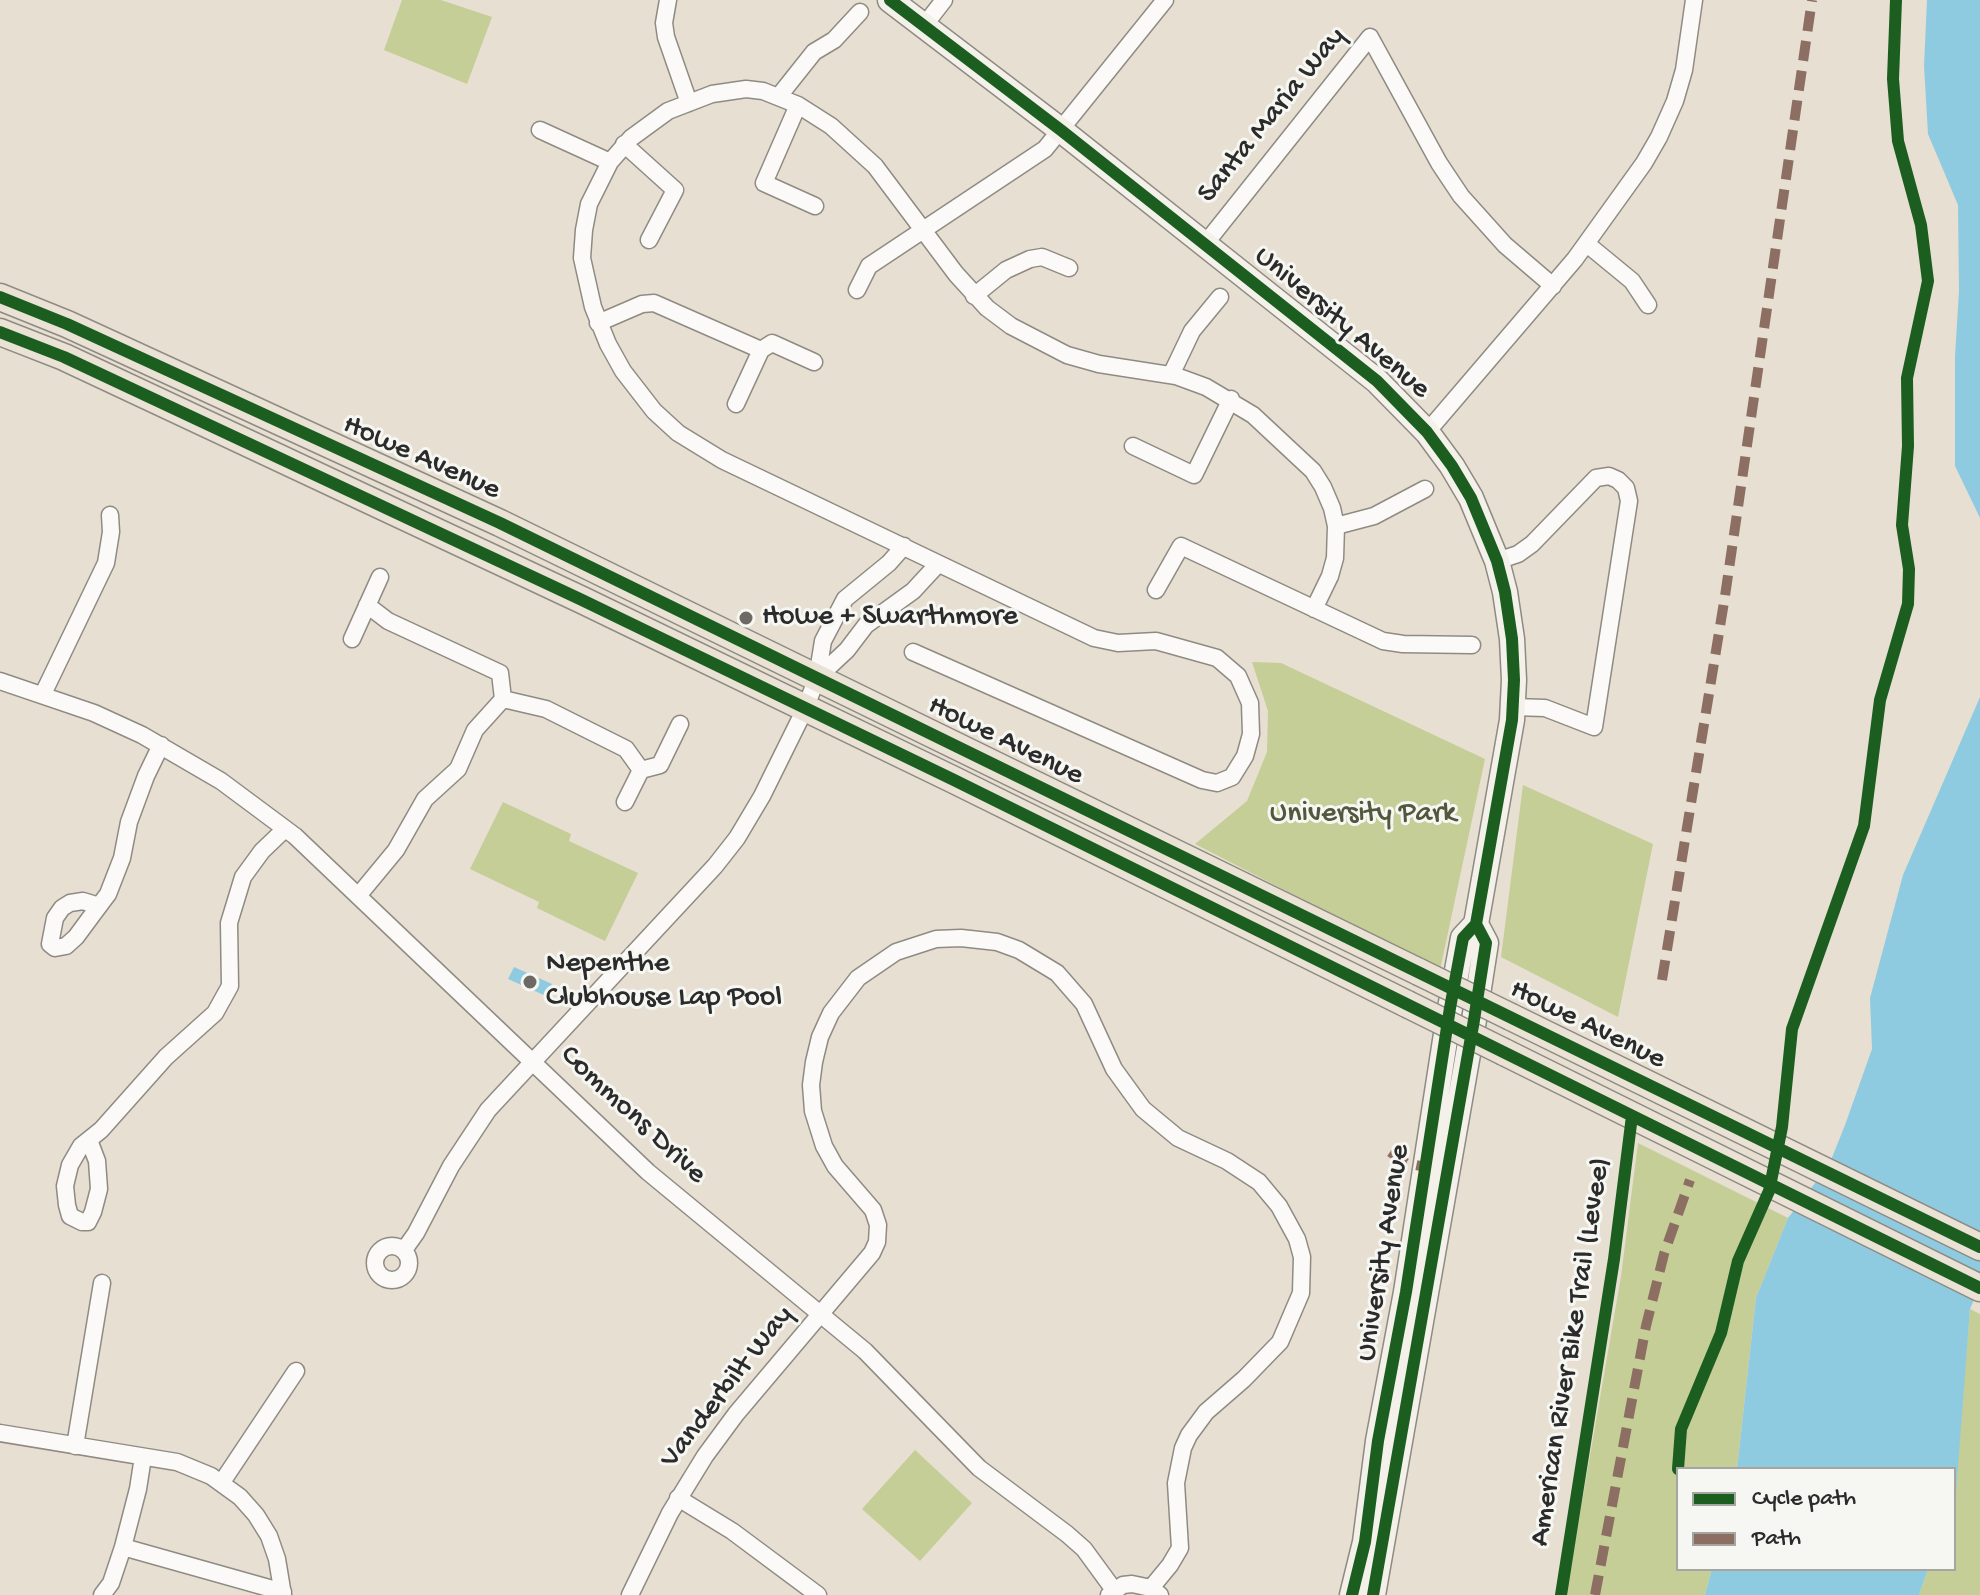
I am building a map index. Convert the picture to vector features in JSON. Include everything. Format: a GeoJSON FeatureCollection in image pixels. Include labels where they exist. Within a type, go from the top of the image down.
{"type":"FeatureCollection","features":[{"type":"Feature","properties":{"kind":"main road","name":"Howe Avenue"},"geometry":{"type":"LineString","coordinates":[[0,297],[75,328],[500,523],[1980,1247]]}},
{"type":"Feature","properties":{"kind":"main road","name":"Howe Avenue"},"geometry":{"type":"LineString","coordinates":[[0,332],[64,357],[582,600],[954,780],[1980,1288]]}},
{"type":"Feature","properties":{"kind":"street"},"geometry":{"type":"LineString","coordinates":[[668,0],[664,23],[666,37],[689,103]]}},
{"type":"Feature","properties":{"kind":"street","name":"University Avenue"},"geometry":{"type":"LineString","coordinates":[[890,0],[1062,131],[1377,381],[1427,432],[1471,498],[1497,561],[1512,639],[1513,707],[1476,924],[1463,938],[1452,994],[1406,1292],[1378,1441],[1365,1542],[1352,1595]]}},
{"type":"Feature","properties":{"kind":"street"},"geometry":{"type":"LineString","coordinates":[[923,27],[944,0]]}},
{"type":"Feature","properties":{"kind":"street"},"geometry":{"type":"LineString","coordinates":[[857,290],[869,266],[1035,156],[1062,131],[1165,0]]}},
{"type":"Feature","properties":{"kind":"street"},"geometry":{"type":"LineString","coordinates":[[1427,432],[1587,244],[1644,163],[1675,101],[1684,70],[1694,0]]}},
{"type":"Feature","properties":{"kind":"street"},"geometry":{"type":"LineString","coordinates":[[779,96],[814,52],[834,40],[860,12]]}},
{"type":"Feature","properties":{"kind":"street","name":"Santa Maria Way"},"geometry":{"type":"LineString","coordinates":[[1205,244],[1370,37],[1439,163],[1461,196],[1505,245],[1553,286]]}},
{"type":"Feature","properties":{"kind":"street"},"geometry":{"type":"LineString","coordinates":[[913,652],[1202,780],[1217,783],[1232,777],[1245,756],[1251,734],[1250,703],[1238,676],[1217,658],[1156,641],[1118,643],[1094,638],[722,460],[678,433],[654,411],[623,371],[598,323],[582,258],[584,230],[589,204],[610,162],[624,144],[650,122],[689,103],[725,91],[746,89],[779,96],[798,105],[853,143],[875,166],[974,296],[1011,326],[1067,355],[1099,364],[1171,375],[1206,387],[1231,399],[1253,415],[1313,471],[1332,508],[1336,526],[1335,558],[1314,609]]}},
{"type":"Feature","properties":{"kind":"street"},"geometry":{"type":"LineString","coordinates":[[798,105],[764,183],[815,206]]}},
{"type":"Feature","properties":{"kind":"street"},"geometry":{"type":"LineString","coordinates":[[540,130],[610,162]]}},
{"type":"Feature","properties":{"kind":"street"},"geometry":{"type":"LineString","coordinates":[[624,144],[675,190],[649,240]]}},
{"type":"Feature","properties":{"kind":"street"},"geometry":{"type":"LineString","coordinates":[[1587,244],[1632,281],[1648,305]]}},
{"type":"Feature","properties":{"kind":"street"},"geometry":{"type":"LineString","coordinates":[[974,296],[1006,270],[1030,259],[1042,257],[1069,268]]}},
{"type":"Feature","properties":{"kind":"street"},"geometry":{"type":"LineString","coordinates":[[1171,375],[1192,331],[1220,297]]}},
{"type":"Feature","properties":{"kind":"street"},"geometry":{"type":"LineString","coordinates":[[598,323],[642,304],[654,303],[761,350]]}},
{"type":"Feature","properties":{"kind":"street"},"geometry":{"type":"LineString","coordinates":[[736,404],[761,350],[772,343],[814,362]]}},
{"type":"Feature","properties":{"kind":"street"},"geometry":{"type":"LineString","coordinates":[[1133,446],[1194,475],[1231,399]]}},
{"type":"Feature","properties":{"kind":"street"},"geometry":{"type":"LineString","coordinates":[[1497,561],[1518,554],[1532,544],[1596,478],[1609,476],[1626,488],[1629,501],[1594,727],[1545,708],[1513,707]]}},
{"type":"Feature","properties":{"kind":"street"},"geometry":{"type":"LineString","coordinates":[[1336,526],[1374,516],[1425,489]]}},
{"type":"Feature","properties":{"kind":"street"},"geometry":{"type":"LineString","coordinates":[[43,694],[106,563],[111,532],[110,515]]}},
{"type":"Feature","properties":{"kind":"street"},"geometry":{"type":"LineString","coordinates":[[404,1250],[468,1138],[488,1110],[715,866],[737,838],[762,796],[805,709],[817,678],[823,641],[845,599],[889,563],[904,546]]}},
{"type":"Feature","properties":{"kind":"street"},"geometry":{"type":"LineString","coordinates":[[1156,590],[1181,546],[1383,641],[1472,645]]}},
{"type":"Feature","properties":{"kind":"street"},"geometry":{"type":"LineString","coordinates":[[817,678],[847,650],[866,625],[913,591],[938,564]]}},
{"type":"Feature","properties":{"kind":"street"},"geometry":{"type":"LineString","coordinates":[[352,639],[380,577]]}},
{"type":"Feature","properties":{"kind":"street"},"geometry":{"type":"LineString","coordinates":[[358,896],[396,850],[425,799],[458,769],[475,730],[503,699],[500,673],[388,621],[367,605]]}},
{"type":"Feature","properties":{"kind":"street","name":"Commons Drive"},"geometry":{"type":"LineString","coordinates":[[0,681],[94,713],[161,745],[221,781],[285,829],[699,1216],[822,1313],[914,1399],[979,1468],[1040,1512],[1084,1549],[1112,1592]]}},
{"type":"Feature","properties":{"kind":"street"},"geometry":{"type":"LineString","coordinates":[[503,699],[546,709],[626,749],[641,770]]}},
{"type":"Feature","properties":{"kind":"street"},"geometry":{"type":"LineString","coordinates":[[625,802],[641,770],[660,765],[680,724]]}},
{"type":"Feature","properties":{"kind":"street"},"geometry":{"type":"LineString","coordinates":[[99,906],[108,894],[122,858],[129,822],[161,745]]}},
{"type":"Feature","properties":{"kind":"street"},"geometry":{"type":"LineString","coordinates":[[89,1140],[166,1057],[215,1013],[230,986],[229,923],[243,877],[262,851],[285,829]]}},
{"type":"Feature","properties":{"kind":"street","name":"University Avenue"},"geometry":{"type":"LineString","coordinates":[[1373,1595],[1486,943],[1476,924]]}},
{"type":"Feature","properties":{"kind":"street","name":"Vanderbilt Way"},"geometry":{"type":"LineString","coordinates":[[630,1595],[678,1498],[736,1414],[872,1253],[878,1236],[873,1210],[835,1166],[824,1146],[813,1111],[811,1085],[814,1062],[820,1037],[831,1013],[858,978],[896,952],[936,939],[961,938],[997,942],[1044,963],[1084,1004],[1114,1069],[1143,1109],[1178,1138],[1227,1161],[1259,1182],[1279,1206],[1297,1239],[1302,1257],[1301,1293],[1280,1342],[1254,1370],[1206,1412],[1183,1448],[1176,1483],[1180,1548],[1155,1591]]}},
{"type":"Feature","properties":{"kind":"street"},"geometry":{"type":"LineString","coordinates":[[75,1446],[102,1283]]}},
{"type":"Feature","properties":{"kind":"street"},"geometry":{"type":"LineString","coordinates":[[222,1482],[296,1371]]}},
{"type":"Feature","properties":{"kind":"street"},"geometry":{"type":"LineString","coordinates":[[0,1433],[177,1462],[222,1482],[249,1506],[269,1536],[283,1593],[123,1547]]}},
{"type":"Feature","properties":{"kind":"street"},"geometry":{"type":"LineString","coordinates":[[102,1595],[111,1583],[123,1547],[143,1457]]}},
{"type":"Feature","properties":{"kind":"street","name":"Vanderbilt Way"},"geometry":{"type":"LineString","coordinates":[[678,1498],[732,1531],[818,1595]]}},
{"type":"Feature","properties":{"kind":"street"},"geometry":{"type":"LineString","coordinates":[[1112,1592],[1132,1584],[1155,1591]]}},
{"type":"Feature","properties":{"kind":"green space"},"geometry":{"type":"Polygon","coordinates":[[[402,0],[441,0],[492,17],[467,84],[384,50],[402,0]]]}},
{"type":"Feature","properties":{"kind":"green space","name":"University Park"},"geometry":{"type":"Polygon","coordinates":[[[1252,662],[1281,663],[1485,759],[1440,970],[1195,844],[1247,801],[1267,752],[1268,711],[1252,662]]]}},
{"type":"Feature","properties":{"kind":"green space"},"geometry":{"type":"Polygon","coordinates":[[[1523,785],[1653,844],[1618,1017],[1501,957],[1523,785]]]}},
{"type":"Feature","properties":{"kind":"green space"},"geometry":{"type":"Polygon","coordinates":[[[503,802],[571,834],[569,841],[638,873],[605,941],[537,908],[539,902],[470,869],[503,802]]]}},
{"type":"Feature","properties":{"kind":"green space"},"geometry":{"type":"Polygon","coordinates":[[[1638,1143],[1788,1218],[1756,1298],[1737,1467],[1676,1467],[1676,1571],[1711,1571],[1705,1595],[1566,1595],[1621,1276],[1638,1143]]]}},
{"type":"Feature","properties":{"kind":"green space"},"geometry":{"type":"Polygon","coordinates":[[[1970,1309],[1980,1314],[1980,1595],[1919,1595],[1927,1571],[1956,1571],[1956,1474],[1970,1309]]]}},
{"type":"Feature","properties":{"kind":"green space"},"geometry":{"type":"Polygon","coordinates":[[[915,1450],[972,1503],[920,1561],[862,1509],[915,1450]]]}},
{"type":"Feature","properties":{"kind":"water"},"geometry":{"type":"Polygon","coordinates":[[[1927,0],[1980,0],[1980,518],[1955,466],[1958,205],[1928,134],[1924,66],[1927,0]]]}},
{"type":"Feature","properties":{"kind":"water"},"geometry":{"type":"Polygon","coordinates":[[[1980,697],[1980,1286],[1970,1309],[1956,1493],[1956,1467],[1737,1467],[1756,1298],[1788,1218],[1829,1165],[1872,1049],[1870,998],[1903,875],[1980,697]]]}},
{"type":"Feature","properties":{"kind":"water","name":"Nepenthe Clubhouse Lap Pool"},"geometry":{"type":"Polygon","coordinates":[[[514,967],[552,984],[546,996],[508,979],[514,967]]]}},
{"type":"Feature","properties":{"kind":"water"},"geometry":{"type":"Polygon","coordinates":[[[1711,1571],[1927,1571],[1919,1595],[1705,1595],[1711,1571]]]}},
{"type":"Feature","properties":{"kind":"marked path"},"geometry":{"type":"LineString","coordinates":[[1662,980],[1725,596],[1812,0]]}},
{"type":"Feature","properties":{"kind":"marked path"},"geometry":{"type":"LineString","coordinates":[[1390,1152],[1406,1163],[1426,1167]]}},
{"type":"Feature","properties":{"kind":"marked path"},"geometry":{"type":"LineString","coordinates":[[1595,1595],[1646,1326],[1664,1254],[1690,1180]]}},
{"type":"Feature","properties":{"kind":"cycle path"},"geometry":{"type":"LineString","coordinates":[[890,0],[1062,131],[1377,381],[1427,432],[1452,466],[1471,498],[1497,561],[1512,639],[1512,720],[1476,924],[1463,938],[1450,1008],[1406,1292],[1378,1441],[1365,1542],[1352,1595]]}},
{"type":"Feature","properties":{"kind":"cycle path"},"geometry":{"type":"LineString","coordinates":[[1678,1467],[1681,1429],[1721,1333],[1738,1261],[1769,1191],[1782,1127],[1792,1029],[1864,826],[1880,700],[1908,604],[1909,569],[1902,525],[1908,446],[1907,378],[1928,281],[1921,225],[1898,141],[1893,79],[1896,0]]}},
{"type":"Feature","properties":{"kind":"cycle path"},"geometry":{"type":"LineString","coordinates":[[0,297],[67,324],[500,523],[1980,1247]]}},
{"type":"Feature","properties":{"kind":"cycle path"},"geometry":{"type":"LineString","coordinates":[[0,332],[64,357],[582,600],[954,780],[1980,1288]]}},
{"type":"Feature","properties":{"kind":"cycle path"},"geometry":{"type":"LineString","coordinates":[[1373,1595],[1486,943],[1476,924]]}},
{"type":"Feature","properties":{"kind":"cycle path","name":"American River Bike Trail (Levee)"},"geometry":{"type":"LineString","coordinates":[[1561,1595],[1614,1259],[1632,1116]]}},
{"type":"Feature","properties":{"kind":"place","name":"Howe + Swarthmore"},"geometry":{"type":"Point","coordinates":[746,618]}},
{"type":"Feature","properties":{"kind":"place","name":"Nepenthe Clubhouse Lap Pool"},"geometry":{"type":"Point","coordinates":[530,982]}}]}
